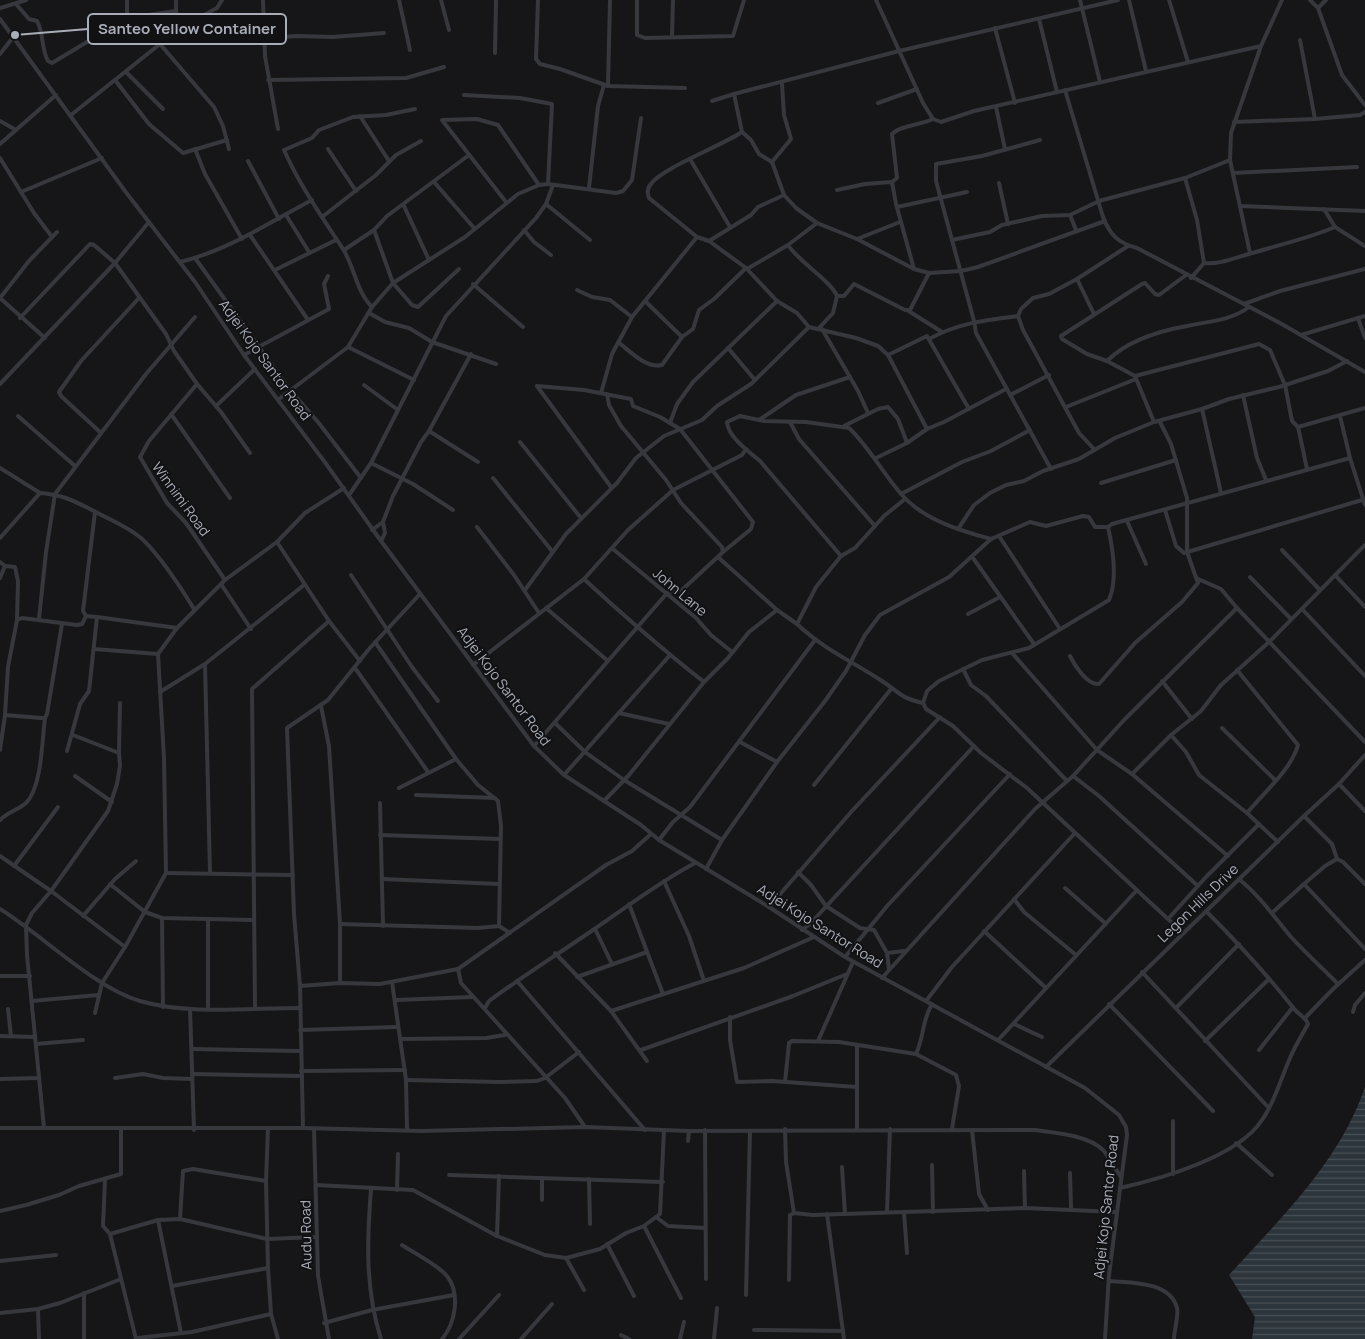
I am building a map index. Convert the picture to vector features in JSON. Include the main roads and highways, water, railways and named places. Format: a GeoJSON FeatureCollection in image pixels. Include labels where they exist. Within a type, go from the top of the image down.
{"type":"FeatureCollection","features":[{"type":"Feature","properties":{"kind":"place","name":"Santeo Yellow Container"},"geometry":{"type":"Point","coordinates":[15,35]}}]}
